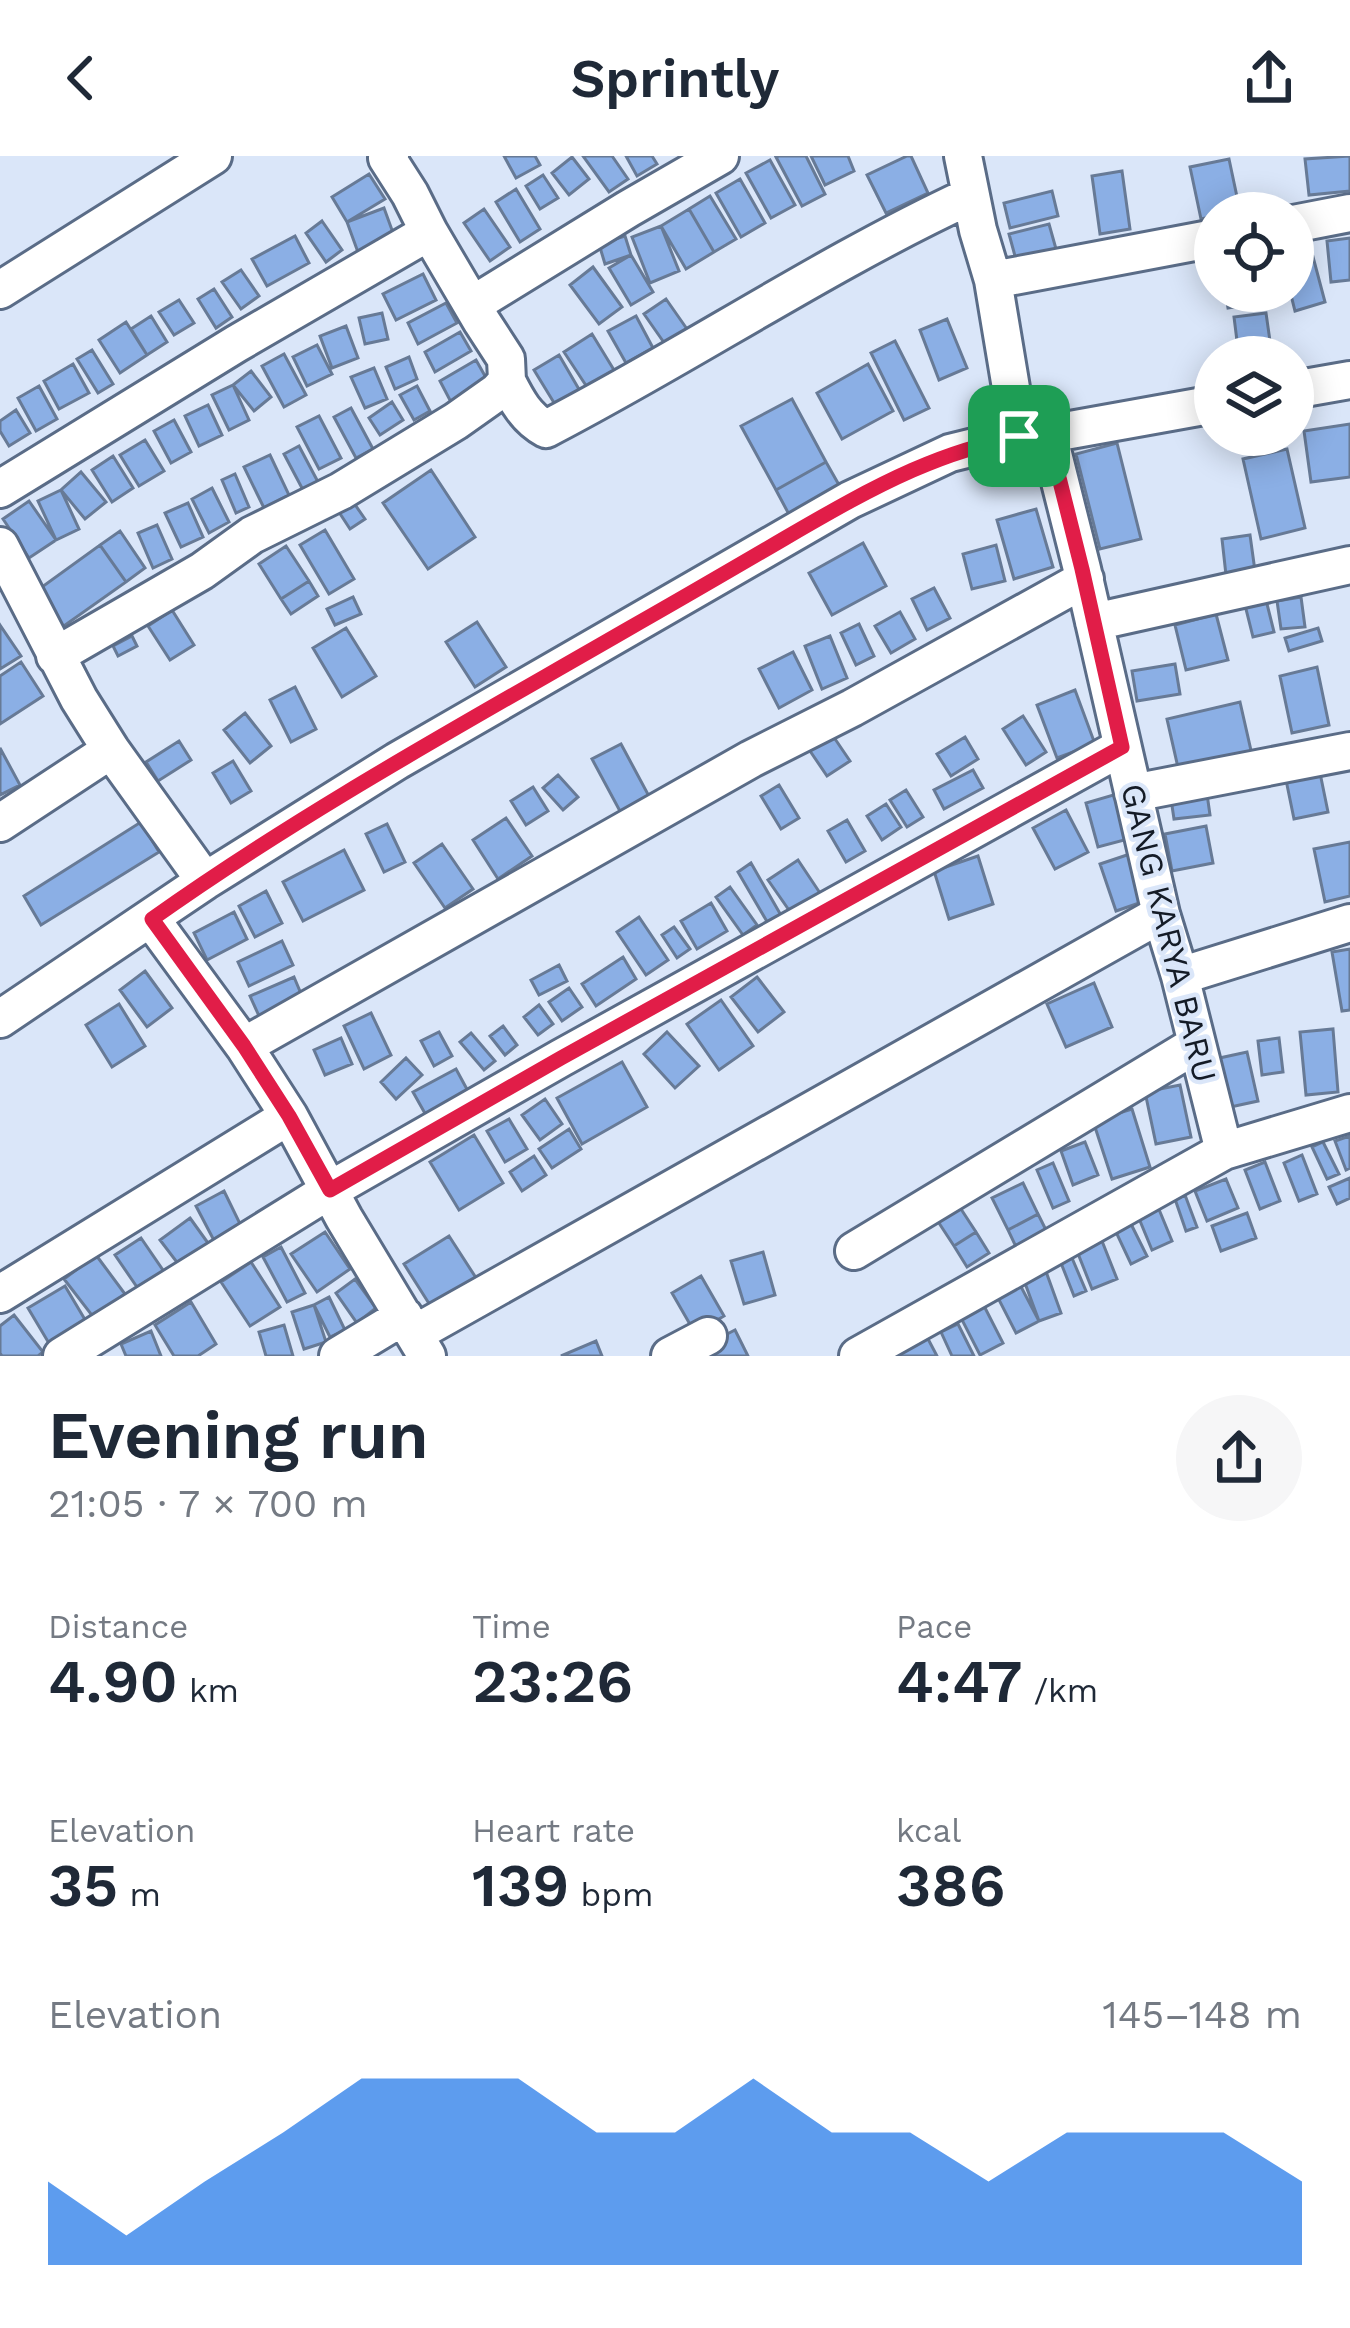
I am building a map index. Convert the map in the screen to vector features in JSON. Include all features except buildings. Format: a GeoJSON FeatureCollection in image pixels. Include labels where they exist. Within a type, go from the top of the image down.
{"type":"FeatureCollection","features":[{"type":"Feature","properties":{"kind":"street"},"geometry":{"type":"LineString","coordinates":[[0,290],[213,156]]}},
{"type":"Feature","properties":{"kind":"street"},"geometry":{"type":"LineString","coordinates":[[391,156],[387,158],[506,359],[507,381],[517,401],[533,422],[546,429],[807,280],[970,196]]}},
{"type":"Feature","properties":{"kind":"street"},"geometry":{"type":"LineString","coordinates":[[472,305],[720,156]]}},
{"type":"Feature","properties":{"kind":"street","name":"GANG KARYA BARU"},"geometry":{"type":"LineString","coordinates":[[963,156],[1033,435],[1084,578],[1161,914],[1224,1151]]}},
{"type":"Feature","properties":{"kind":"street"},"geometry":{"type":"LineString","coordinates":[[1314,220],[1350,213]]}},
{"type":"Feature","properties":{"kind":"street"},"geometry":{"type":"LineString","coordinates":[[0,489],[429,232]]}},
{"type":"Feature","properties":{"kind":"street"},"geometry":{"type":"LineString","coordinates":[[993,280],[1194,242]]}},
{"type":"Feature","properties":{"kind":"street"},"geometry":{"type":"LineString","coordinates":[[1314,386],[1350,380]]}},
{"type":"Feature","properties":{"kind":"street"},"geometry":{"type":"LineString","coordinates":[[56,656],[202,572],[253,536],[361,479],[455,421],[507,381]]}},
{"type":"Feature","properties":{"kind":"street"},"geometry":{"type":"LineString","coordinates":[[0,1019],[205,881],[397,761],[850,500],[950,453],[1194,408]]}},
{"type":"Feature","properties":{"kind":"street"},"geometry":{"type":"LineString","coordinates":[[0,546],[111,750],[205,881]]}},
{"type":"Feature","properties":{"kind":"street"},"geometry":{"type":"LineString","coordinates":[[1094,622],[1350,565]]}},
{"type":"Feature","properties":{"kind":"street"},"geometry":{"type":"LineString","coordinates":[[244,1046],[751,758],[1084,578]]}},
{"type":"Feature","properties":{"kind":"street"},"geometry":{"type":"LineString","coordinates":[[62,1356],[330,1190],[1122,747]]}},
{"type":"Feature","properties":{"kind":"street"},"geometry":{"type":"LineString","coordinates":[[0,823],[111,750]]}},
{"type":"Feature","properties":{"kind":"street"},"geometry":{"type":"LineString","coordinates":[[1133,794],[1350,751]]}},
{"type":"Feature","properties":{"kind":"street"},"geometry":{"type":"LineString","coordinates":[[338,1356],[415,1335],[1161,914]]}},
{"type":"Feature","properties":{"kind":"street"},"geometry":{"type":"LineString","coordinates":[[152,919],[289,1116],[415,1335]]}},
{"type":"Feature","properties":{"kind":"street"},"geometry":{"type":"LineString","coordinates":[[1180,976],[1350,923]]}},
{"type":"Feature","properties":{"kind":"street"},"geometry":{"type":"LineString","coordinates":[[854,1251],[1197,1044]]}},
{"type":"Feature","properties":{"kind":"street"},"geometry":{"type":"LineString","coordinates":[[858,1356],[1224,1151],[1350,1113]]}},
{"type":"Feature","properties":{"kind":"street"},"geometry":{"type":"LineString","coordinates":[[0,1294],[289,1116]]}},
{"type":"Feature","properties":{"kind":"street"},"geometry":{"type":"LineString","coordinates":[[670,1356],[707,1336]]}},
{"type":"Feature","properties":{"kind":"route"},"geometry":{"type":"LineString","coordinates":[[1048,434],[1122,747],[330,1190],[244,1046],[152,919],[397,761],[850,500],[950,453],[1019,436],[1048,434]]}}]}
